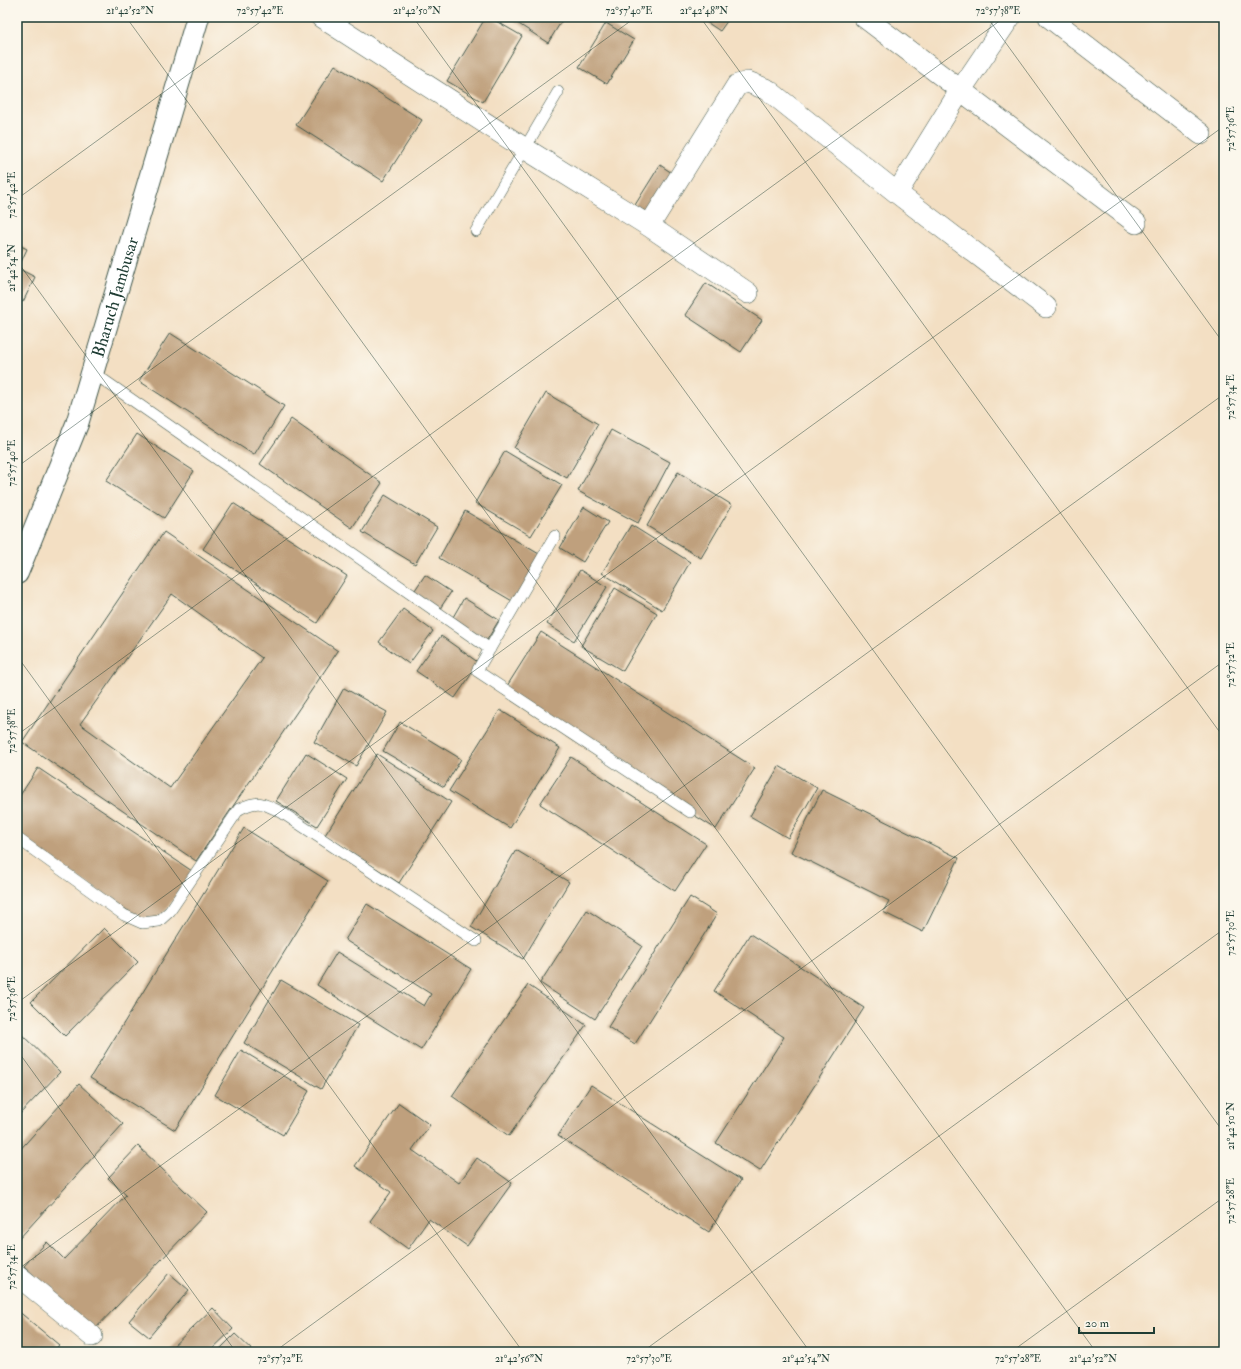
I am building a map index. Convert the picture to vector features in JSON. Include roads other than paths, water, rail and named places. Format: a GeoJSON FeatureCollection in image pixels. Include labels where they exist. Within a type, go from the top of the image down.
{"type":"FeatureCollection","features":[{"type":"Feature","properties":{"kind":"highway","name":"Bharuch Jambusar"},"geometry":{"type":"LineString","coordinates":[[17,573],[77,424],[198,17]]}},
{"type":"Feature","properties":{"kind":"street"},"geometry":{"type":"LineString","coordinates":[[321,17],[524,148],[649,226],[748,293]]}},
{"type":"Feature","properties":{"kind":"street"},"geometry":{"type":"LineString","coordinates":[[864,17],[1136,223]]}},
{"type":"Feature","properties":{"kind":"street"},"geometry":{"type":"LineString","coordinates":[[897,193],[960,91],[1010,17]]}},
{"type":"Feature","properties":{"kind":"street"},"geometry":{"type":"LineString","coordinates":[[1049,17],[1201,134]]}},
{"type":"Feature","properties":{"kind":"street"},"geometry":{"type":"LineString","coordinates":[[649,226],[737,85],[748,82],[768,90],[897,193],[1046,307]]}},
{"type":"Feature","properties":{"kind":"street"},"geometry":{"type":"LineString","coordinates":[[17,1275],[92,1336]]}},
{"type":"Feature","properties":{"kind":"lane"},"geometry":{"type":"LineString","coordinates":[[476,231],[558,92]]}},
{"type":"Feature","properties":{"kind":"lane"},"geometry":{"type":"LineString","coordinates":[[92,372],[490,650]]}},
{"type":"Feature","properties":{"kind":"lane"},"geometry":{"type":"LineString","coordinates":[[555,536],[477,671],[690,812]]}},
{"type":"Feature","properties":{"kind":"lane"},"geometry":{"type":"LineString","coordinates":[[17,838],[124,915],[142,923],[159,920],[170,912],[239,809],[251,803],[260,802],[281,812],[476,941]]}}]}
